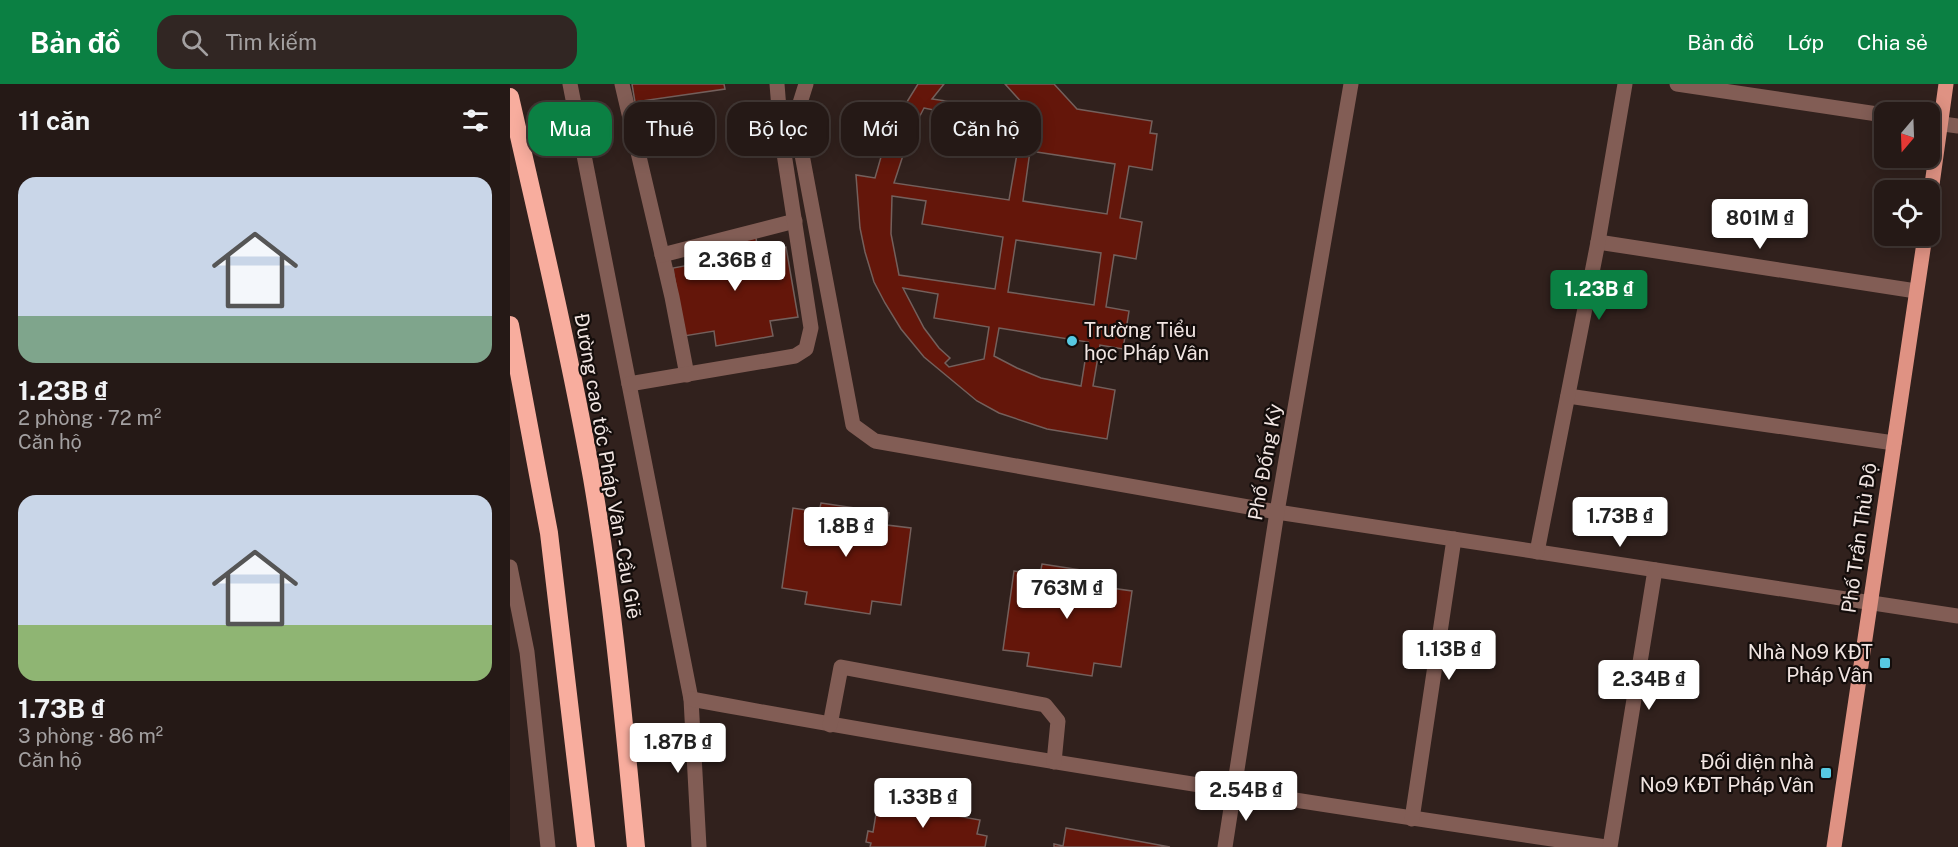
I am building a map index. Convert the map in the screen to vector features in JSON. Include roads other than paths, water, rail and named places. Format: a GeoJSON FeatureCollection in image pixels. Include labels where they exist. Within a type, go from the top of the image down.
{"type":"FeatureCollection","features":[{"type":"Feature","properties":{"kind":"highway","name":"Đường cao tốc Pháp Vân - Cầu Giẽ"},"geometry":{"type":"LineString","coordinates":[[510,97],[559,309],[592,480],[619,672],[636,847]]}},
{"type":"Feature","properties":{"kind":"highway"},"geometry":{"type":"LineString","coordinates":[[510,325],[549,533],[586,847]]}},
{"type":"Feature","properties":{"kind":"main road"},"geometry":{"type":"LineString","coordinates":[[1940,105],[1946,84]]}},
{"type":"Feature","properties":{"kind":"main road","name":"Phố Trần Thủ Độ"},"geometry":{"type":"LineString","coordinates":[[1834,847],[1923,246]]}},
{"type":"Feature","properties":{"kind":"street"},"geometry":{"type":"LineString","coordinates":[[570,84],[691,699],[699,847]]}},
{"type":"Feature","properties":{"kind":"street"},"geometry":{"type":"LineString","coordinates":[[622,84],[687,375]]}},
{"type":"Feature","properties":{"kind":"street"},"geometry":{"type":"LineString","coordinates":[[629,384],[795,356],[806,348],[811,328],[780,134],[777,84]]}},
{"type":"Feature","properties":{"kind":"street"},"geometry":{"type":"LineString","coordinates":[[806,84],[800,103],[800,144],[853,425],[875,441],[1277,512],[1958,616]]}},
{"type":"Feature","properties":{"kind":"street","name":"Phố Đống Kỳ"},"geometry":{"type":"LineString","coordinates":[[1225,847],[1277,512],[1351,84]]}},
{"type":"Feature","properties":{"kind":"street"},"geometry":{"type":"LineString","coordinates":[[1537,552],[1598,242],[1625,84]]}},
{"type":"Feature","properties":{"kind":"street"},"geometry":{"type":"LineString","coordinates":[[1677,84],[1874,114]]}},
{"type":"Feature","properties":{"kind":"street"},"geometry":{"type":"LineString","coordinates":[[1940,124],[1958,126]]}},
{"type":"Feature","properties":{"kind":"street"},"geometry":{"type":"LineString","coordinates":[[662,255],[795,221]]}},
{"type":"Feature","properties":{"kind":"street"},"geometry":{"type":"LineString","coordinates":[[1598,242],[1916,291]]}},
{"type":"Feature","properties":{"kind":"street"},"geometry":{"type":"LineString","coordinates":[[1568,396],[1894,442]]}},
{"type":"Feature","properties":{"kind":"street"},"geometry":{"type":"LineString","coordinates":[[1412,819],[1454,539]]}},
{"type":"Feature","properties":{"kind":"street"},"geometry":{"type":"LineString","coordinates":[[510,567],[527,652],[548,847]]}},
{"type":"Feature","properties":{"kind":"street"},"geometry":{"type":"LineString","coordinates":[[691,699],[830,725],[1233,792],[1608,847],[1655,570]]}},
{"type":"Feature","properties":{"kind":"street"},"geometry":{"type":"LineString","coordinates":[[830,725],[841,667],[1045,705],[1058,721],[1054,762]]}},
{"type":"Feature","properties":{"kind":"place","name":"Trường Tiểu học Pháp Vân"},"geometry":{"type":"Point","coordinates":[1072,341]}},
{"type":"Feature","properties":{"kind":"place","name":"Nhà No9 KĐT Pháp Vân"},"geometry":{"type":"Point","coordinates":[1885,663]}},
{"type":"Feature","properties":{"kind":"place","name":"Đối diện nhà No9 KĐT Pháp Vân"},"geometry":{"type":"Point","coordinates":[1826,773]}}]}
